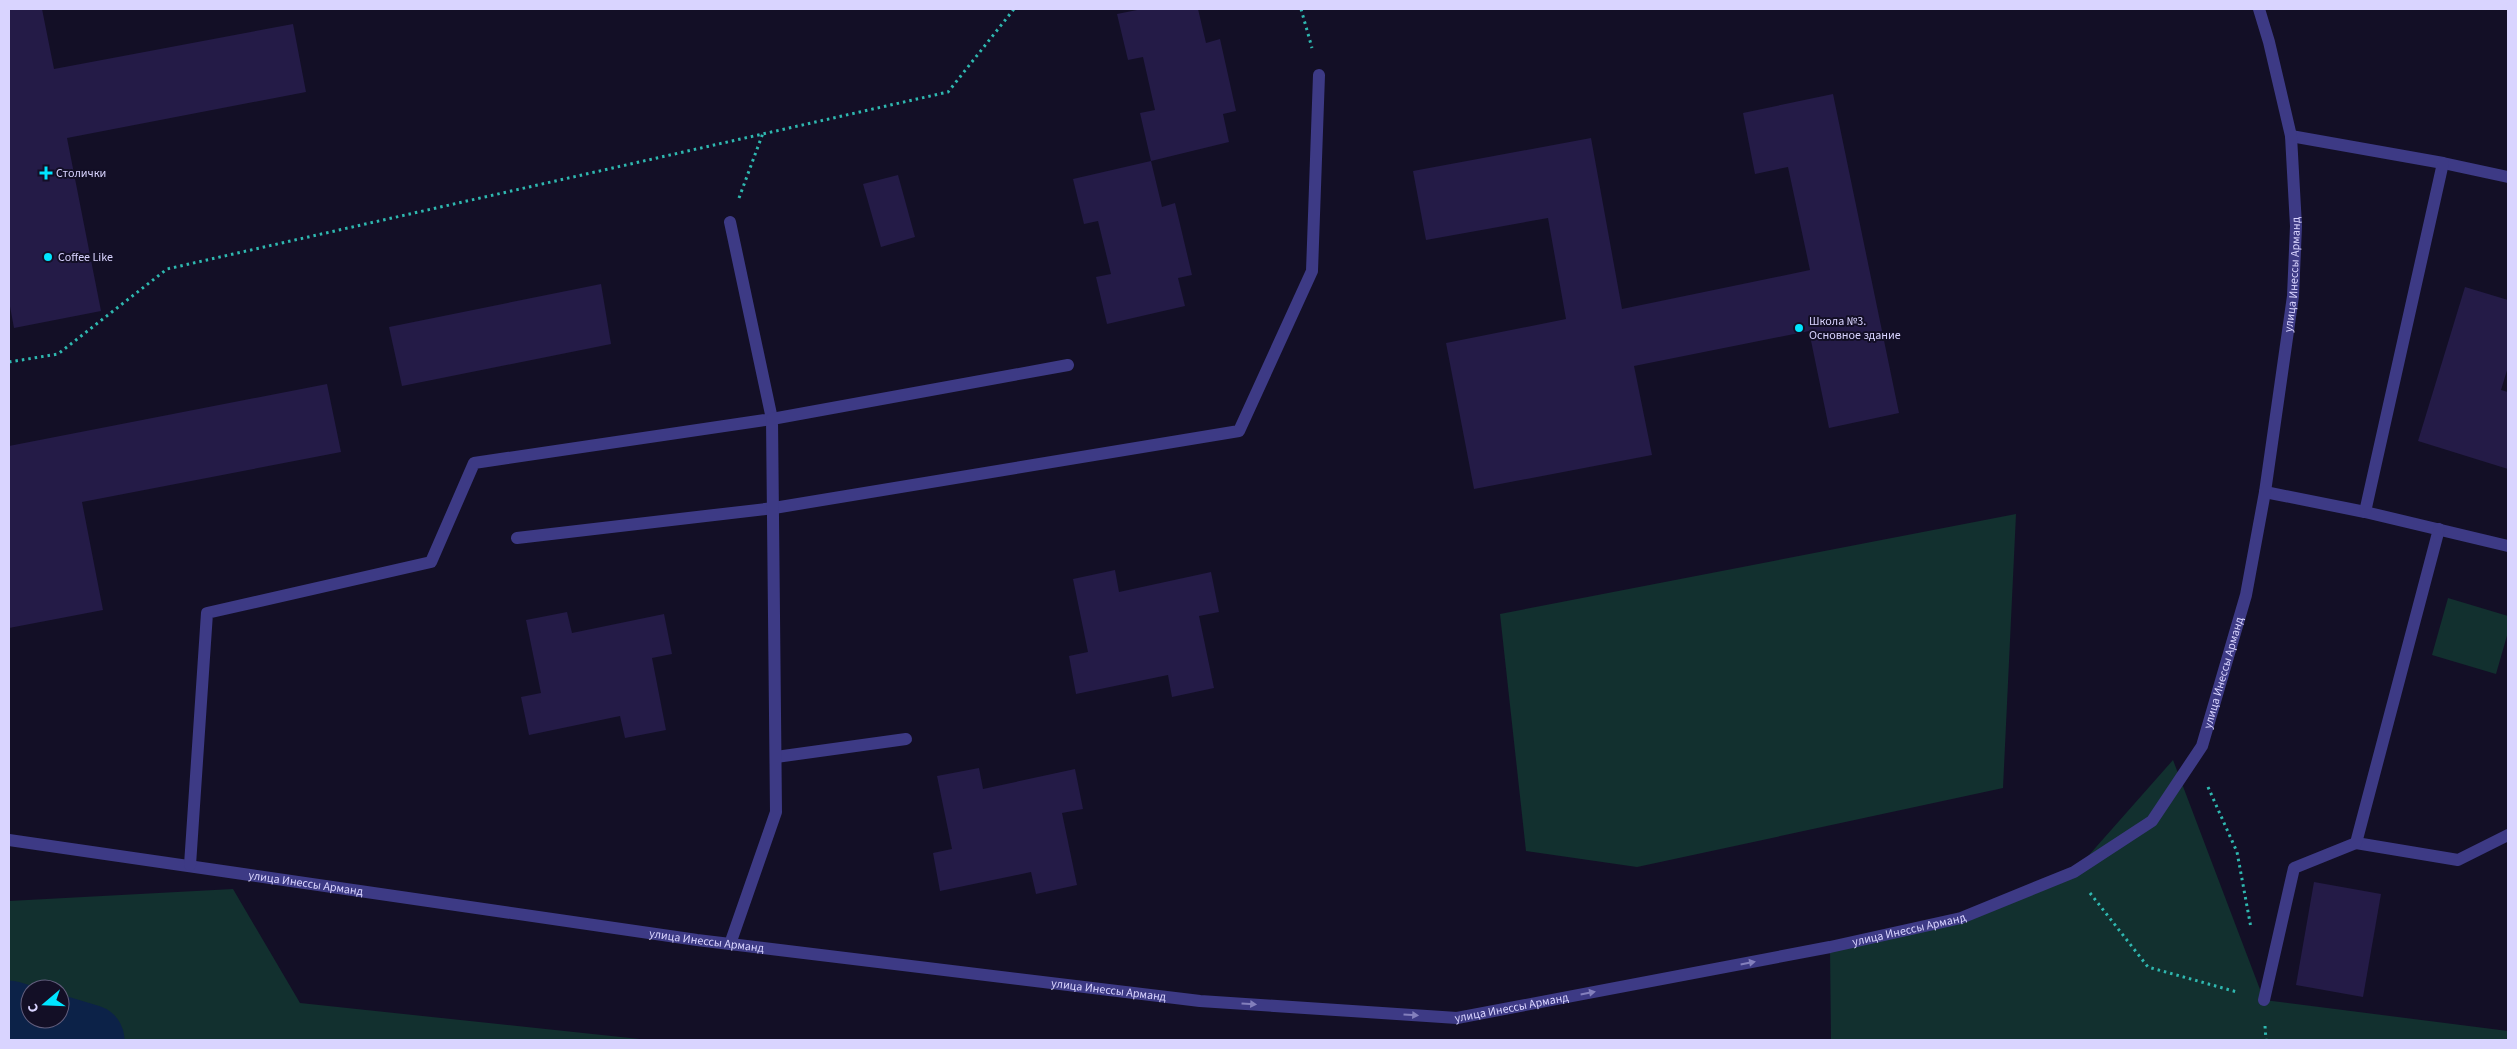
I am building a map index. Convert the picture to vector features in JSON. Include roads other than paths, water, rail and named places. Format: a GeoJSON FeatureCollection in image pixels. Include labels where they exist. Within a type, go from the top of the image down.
{"type":"FeatureCollection","features":[{"type":"Feature","properties":{"kind":"street","name":"улица Инессы Арманд"},"geometry":{"type":"LineString","coordinates":[[9,840],[730,944],[1200,1001],[1457,1018],[1830,947],[1961,918],[2074,872],[2152,821],[2202,746],[2246,595],[2265,492],[2293,296],[2296,226],[2292,136],[2269,42],[2258,9]]}},
{"type":"Feature","properties":{"kind":"street"},"geometry":{"type":"LineString","coordinates":[[517,538],[774,508],[1239,431],[1312,271],[1319,75]]}},
{"type":"Feature","properties":{"kind":"street"},"geometry":{"type":"LineString","coordinates":[[2292,136],[2443,163],[2508,177]]}},
{"type":"Feature","properties":{"kind":"street"},"geometry":{"type":"LineString","coordinates":[[2365,512],[2443,163]]}},
{"type":"Feature","properties":{"kind":"street"},"geometry":{"type":"LineString","coordinates":[[730,222],[772,419],[776,756],[776,812],[730,944]]}},
{"type":"Feature","properties":{"kind":"street"},"geometry":{"type":"LineString","coordinates":[[190,865],[207,613],[431,562],[474,463],[772,419],[1068,365]]}},
{"type":"Feature","properties":{"kind":"street"},"geometry":{"type":"LineString","coordinates":[[2265,492],[2365,512],[2508,546]]}},
{"type":"Feature","properties":{"kind":"street"},"geometry":{"type":"LineString","coordinates":[[2356,843],[2439,529]]}},
{"type":"Feature","properties":{"kind":"street"},"geometry":{"type":"LineString","coordinates":[[776,756],[906,739]]}},
{"type":"Feature","properties":{"kind":"street"},"geometry":{"type":"LineString","coordinates":[[2264,1000],[2294,868],[2356,843],[2458,860],[2508,836]]}},
{"type":"Feature","properties":{"kind":"waterway"},"geometry":{"type":"LineString","coordinates":[[9,1016],[89,1040]]}},
{"type":"Feature","properties":{"kind":"place","name":"Столички"},"geometry":{"type":"Point","coordinates":[46,173]}},
{"type":"Feature","properties":{"kind":"place","name":"Coffee Like"},"geometry":{"type":"Point","coordinates":[48,257]}},
{"type":"Feature","properties":{"kind":"place","name":"Школа №3. Основное здание"},"geometry":{"type":"Point","coordinates":[1799,328]}}]}
